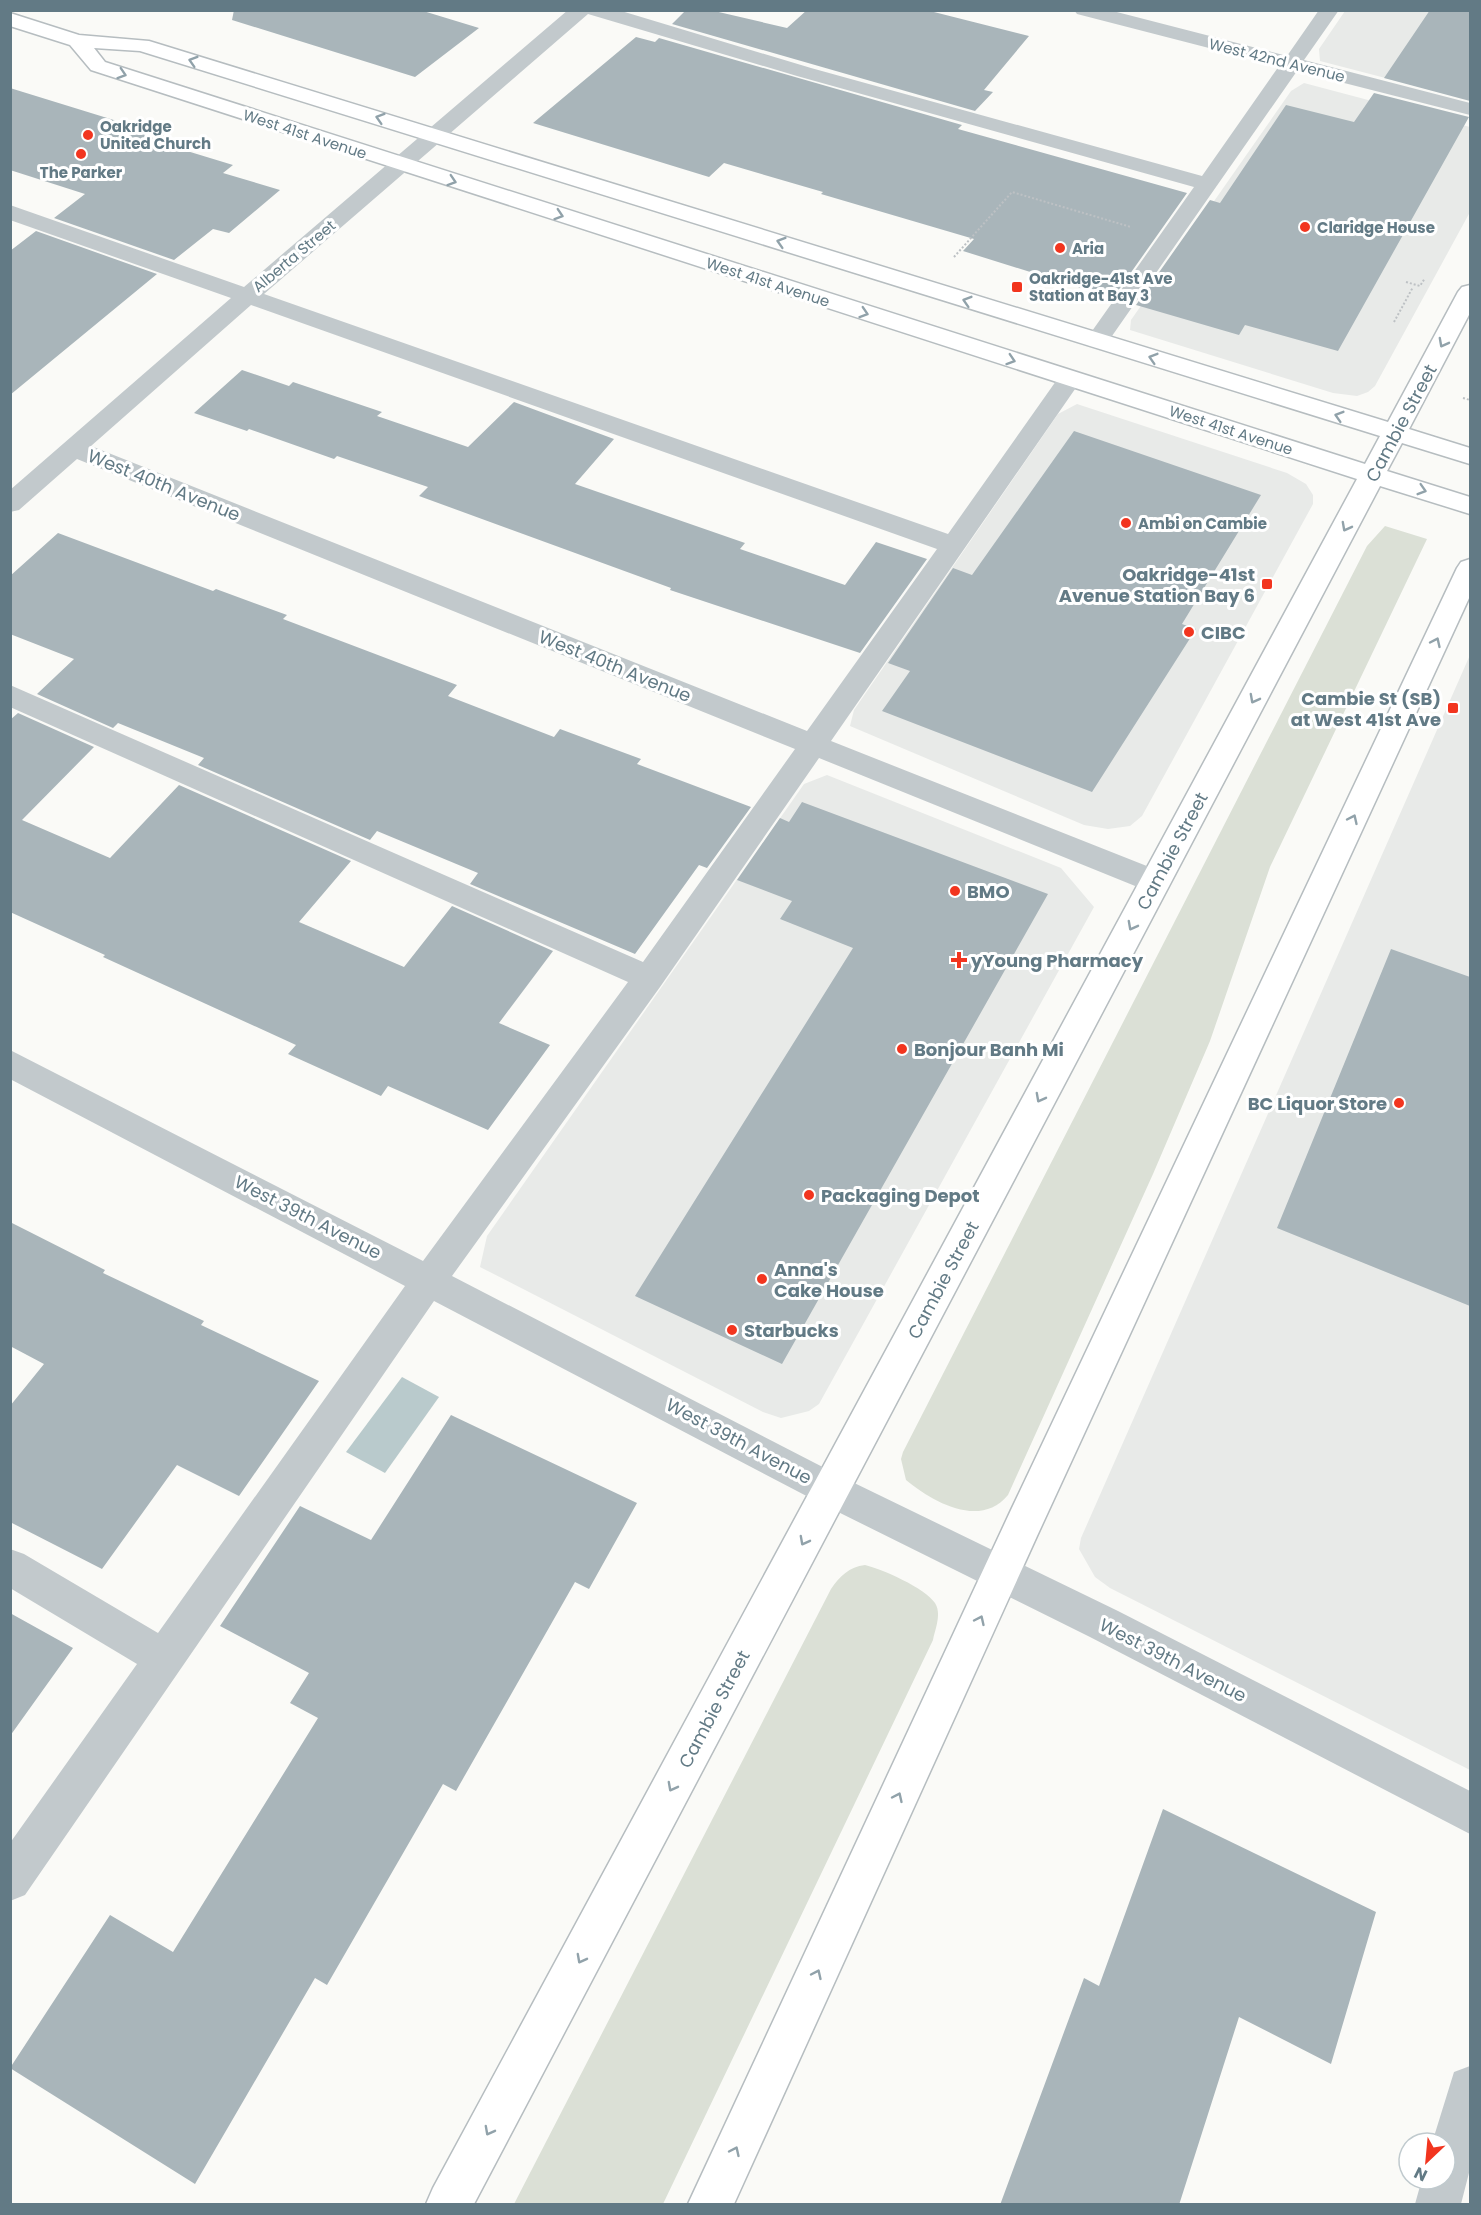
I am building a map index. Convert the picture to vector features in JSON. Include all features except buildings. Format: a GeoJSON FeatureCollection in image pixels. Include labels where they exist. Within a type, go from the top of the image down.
{"type":"FeatureCollection","features":[{"type":"Feature","properties":{"kind":"main road","name":"West 41st Avenue"},"geometry":{"type":"LineString","coordinates":[[13,22],[77,41],[142,45],[1470,456]]}},
{"type":"Feature","properties":{"kind":"main road","name":"West 41st Avenue"},"geometry":{"type":"LineString","coordinates":[[77,41],[98,66],[1470,506]]}},
{"type":"Feature","properties":{"kind":"main road","name":"Cambie Street"},"geometry":{"type":"LineString","coordinates":[[449,2205],[1470,292]]}},
{"type":"Feature","properties":{"kind":"main road"},"geometry":{"type":"LineString","coordinates":[[711,2205],[1002,1572],[1470,568]]}},
{"type":"Feature","properties":{"kind":"street","name":"Alberta Street"},"geometry":{"type":"LineString","coordinates":[[10,504],[247,296],[581,10]]}},
{"type":"Feature","properties":{"kind":"street"},"geometry":{"type":"LineString","coordinates":[[595,10],[815,75],[1206,184]]}},
{"type":"Feature","properties":{"kind":"street","name":"West 42nd Avenue"},"geometry":{"type":"LineString","coordinates":[[1084,10],[1470,109]]}},
{"type":"Feature","properties":{"kind":"street"},"geometry":{"type":"LineString","coordinates":[[1097,341],[1329,10]]}},
{"type":"Feature","properties":{"kind":"street"},"geometry":{"type":"LineString","coordinates":[[10,212],[952,545]]}},
{"type":"Feature","properties":{"kind":"street"},"geometry":{"type":"LineString","coordinates":[[10,238],[34,220]]}},
{"type":"Feature","properties":{"kind":"street"},"geometry":{"type":"LineString","coordinates":[[10,1880],[430,1280],[649,978],[1070,379]]}},
{"type":"Feature","properties":{"kind":"street","name":"West 40th Avenue"},"geometry":{"type":"LineString","coordinates":[[75,449],[1156,882]]}},
{"type":"Feature","properties":{"kind":"street"},"geometry":{"type":"LineString","coordinates":[[10,695],[649,978]]}},
{"type":"Feature","properties":{"kind":"street","name":"West 39th Avenue"},"geometry":{"type":"LineString","coordinates":[[10,1063],[831,1490],[1002,1572],[1470,1814]]}},
{"type":"Feature","properties":{"kind":"street"},"geometry":{"type":"LineString","coordinates":[[10,1567],[164,1658]]}},
{"type":"Feature","properties":{"kind":"street"},"geometry":{"type":"LineString","coordinates":[[1438,2205],[1470,2088]]}},
{"type":"Feature","properties":{"kind":"path"},"geometry":{"type":"LineString","coordinates":[[952,259],[1012,192],[1169,238]]}},
{"type":"Feature","properties":{"kind":"path"},"geometry":{"type":"LineString","coordinates":[[1406,282],[1420,286],[1425,278]]}},
{"type":"Feature","properties":{"kind":"path"},"geometry":{"type":"LineString","coordinates":[[1394,322],[1413,287]]}},
{"type":"Feature","properties":{"kind":"path"},"geometry":{"type":"LineString","coordinates":[[1463,398],[1470,400]]}},
{"type":"Feature","properties":{"kind":"shaded area"},"geometry":{"type":"Polygon","coordinates":[[[1345,11],[1470,11],[1470,100],[1320,61],[1319,49],[1345,11]]]}},
{"type":"Feature","properties":{"kind":"shaded area","name":"Claridge House"},"geometry":{"type":"Polygon","coordinates":[[[1304,83],[1470,127],[1470,212],[1375,386],[1368,392],[1357,396],[1333,393],[1130,330],[1131,320],[1291,91],[1304,83]]]}},
{"type":"Feature","properties":{"kind":"shaded area"},"geometry":{"type":"Polygon","coordinates":[[[1077,404],[1287,473],[1306,484],[1313,495],[1313,504],[1142,816],[1130,826],[1108,829],[1084,825],[850,726],[854,710],[1058,414],[1077,404]]]}},
{"type":"Feature","properties":{"kind":"shaded area"},"geometry":{"type":"Polygon","coordinates":[[[1385,526],[1427,539],[1270,867],[1210,1041],[1153,1174],[1008,1495],[997,1505],[984,1510],[971,1511],[943,1503],[906,1480],[901,1459],[903,1452],[1367,546],[1385,526]]]}},
{"type":"Feature","properties":{"kind":"shaded area"},"geometry":{"type":"Polygon","coordinates":[[[1470,655],[1470,1770],[1110,1588],[1095,1577],[1079,1549],[1081,1538],[1470,655]]]}},
{"type":"Feature","properties":{"kind":"shaded area"},"geometry":{"type":"Polygon","coordinates":[[[827,775],[1061,868],[1094,907],[819,1404],[809,1411],[781,1418],[763,1412],[480,1267],[487,1236],[804,784],[827,775]]]}},
{"type":"Feature","properties":{"kind":"shaded area"},"geometry":{"type":"Polygon","coordinates":[[[402,1377],[439,1397],[385,1473],[346,1452],[402,1377]]]}},
{"type":"Feature","properties":{"kind":"shaded area"},"geometry":{"type":"Polygon","coordinates":[[[865,1565],[903,1580],[930,1597],[938,1612],[933,1640],[663,2204],[514,2204],[831,1589],[845,1573],[865,1565]]]}},
{"type":"Feature","properties":{"kind":"place","name":"Oakridge United Church"},"geometry":{"type":"Point","coordinates":[88,135]}},
{"type":"Feature","properties":{"kind":"place","name":"The Parker"},"geometry":{"type":"Point","coordinates":[81,154]}},
{"type":"Feature","properties":{"kind":"place","name":"Claridge House"},"geometry":{"type":"Point","coordinates":[1305,227]}},
{"type":"Feature","properties":{"kind":"place","name":"Aria"},"geometry":{"type":"Point","coordinates":[1060,248]}},
{"type":"Feature","properties":{"kind":"place","name":"Oakridge-41st Ave Station at Bay 3"},"geometry":{"type":"Point","coordinates":[1017,287]}},
{"type":"Feature","properties":{"kind":"place","name":"Ambi on Cambie"},"geometry":{"type":"Point","coordinates":[1126,523]}},
{"type":"Feature","properties":{"kind":"place","name":"Oakridge-41st Avenue Station Bay 6"},"geometry":{"type":"Point","coordinates":[1267,584]}},
{"type":"Feature","properties":{"kind":"place","name":"CIBC"},"geometry":{"type":"Point","coordinates":[1189,632]}},
{"type":"Feature","properties":{"kind":"place","name":"Cambie St (SB) at West 41st Ave"},"geometry":{"type":"Point","coordinates":[1453,708]}},
{"type":"Feature","properties":{"kind":"place","name":"BMO"},"geometry":{"type":"Point","coordinates":[955,891]}},
{"type":"Feature","properties":{"kind":"place","name":"yYoung Pharmacy"},"geometry":{"type":"Point","coordinates":[959,960]}},
{"type":"Feature","properties":{"kind":"place","name":"Bonjour Banh Mi"},"geometry":{"type":"Point","coordinates":[902,1049]}},
{"type":"Feature","properties":{"kind":"place","name":"BC Liquor Store"},"geometry":{"type":"Point","coordinates":[1399,1103]}},
{"type":"Feature","properties":{"kind":"place","name":"Packaging Depot"},"geometry":{"type":"Point","coordinates":[809,1195]}},
{"type":"Feature","properties":{"kind":"place","name":"Anna's Cake House"},"geometry":{"type":"Point","coordinates":[762,1279]}},
{"type":"Feature","properties":{"kind":"place","name":"Starbucks"},"geometry":{"type":"Point","coordinates":[732,1330]}}]}
